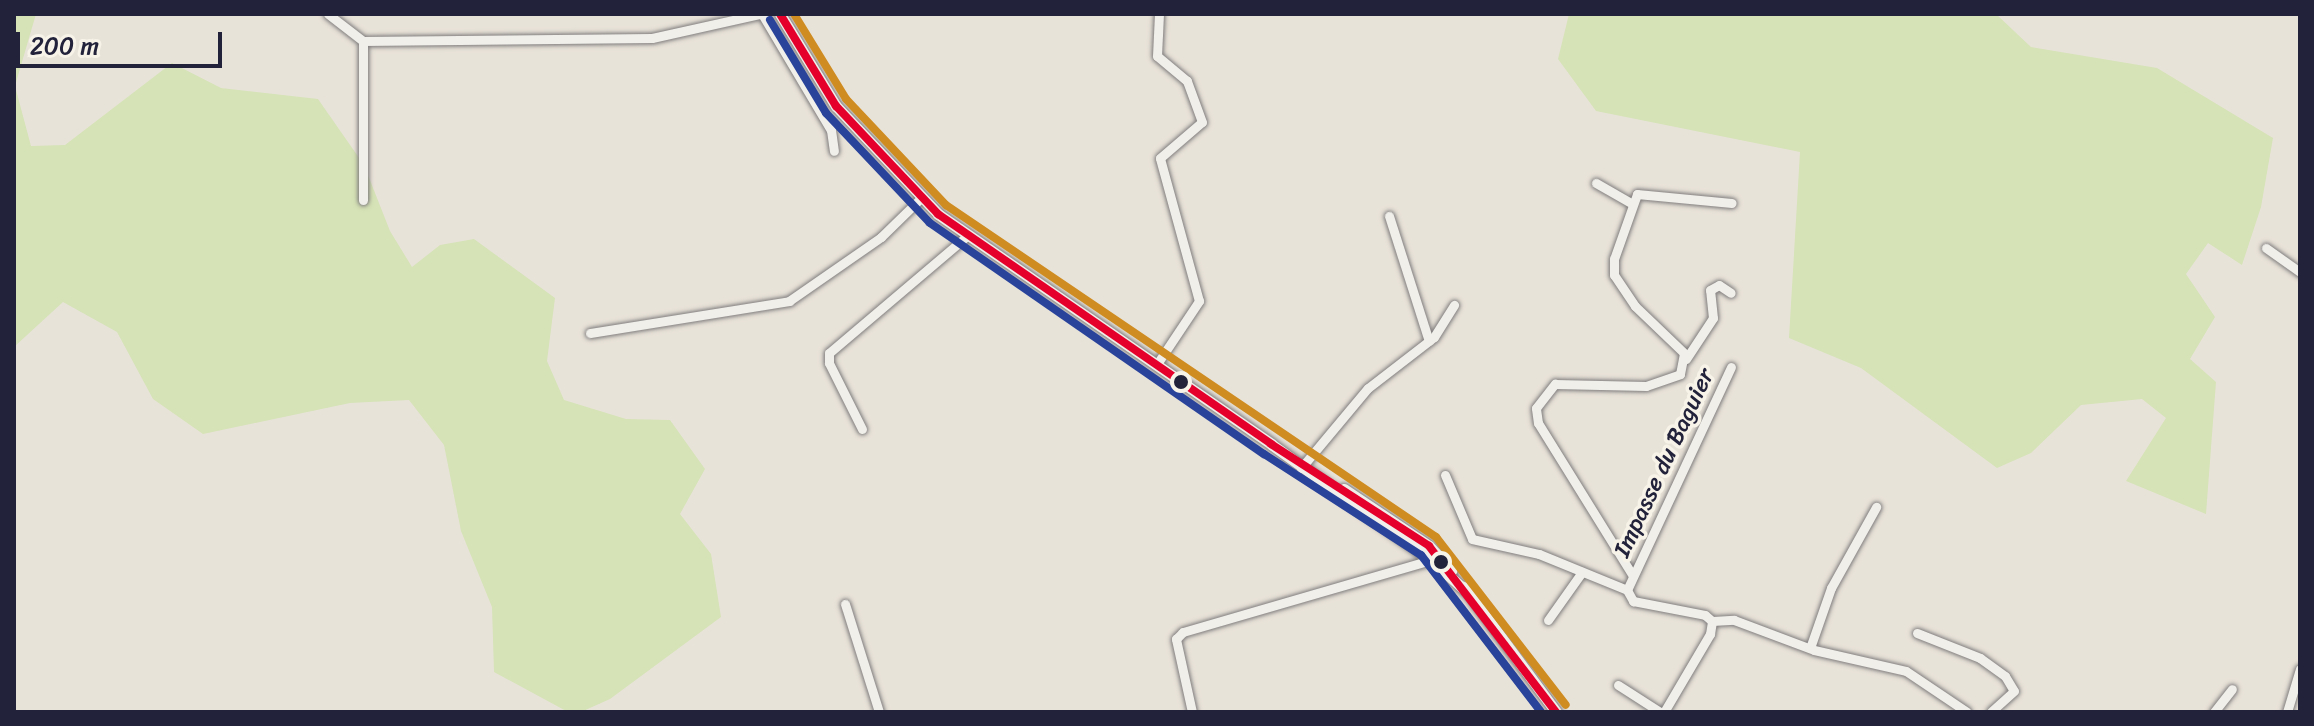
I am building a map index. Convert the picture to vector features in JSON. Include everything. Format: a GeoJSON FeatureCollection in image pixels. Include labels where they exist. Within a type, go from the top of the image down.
{"type":"FeatureCollection","features":[{"type":"Feature","properties":{"kind":"main road"},"geometry":{"type":"LineString","coordinates":[[780,14],[836,106],[921,198],[967,236],[1302,466],[1431,560],[1466,591]]}},
{"type":"Feature","properties":{"kind":"main road"},"geometry":{"type":"LineString","coordinates":[[1302,466],[1416,536],[1453,572],[1556,712]]}},
{"type":"Feature","properties":{"kind":"street"},"geometry":{"type":"LineString","coordinates":[[328,14],[363,41],[652,38],[761,14],[831,130],[834,151]]}},
{"type":"Feature","properties":{"kind":"street"},"geometry":{"type":"LineString","coordinates":[[1157,364],[1199,301],[1160,158],[1202,122],[1187,81],[1157,56],[1159,14]]}},
{"type":"Feature","properties":{"kind":"street"},"geometry":{"type":"LineString","coordinates":[[363,41],[363,200]]}},
{"type":"Feature","properties":{"kind":"street"},"geometry":{"type":"LineString","coordinates":[[1596,183],[1631,203]]}},
{"type":"Feature","properties":{"kind":"street"},"geometry":{"type":"LineString","coordinates":[[1686,359],[1651,325],[1612,269],[1631,203],[1646,192],[1732,203]]}},
{"type":"Feature","properties":{"kind":"street"},"geometry":{"type":"LineString","coordinates":[[590,333],[789,301],[881,237],[921,198]]}},
{"type":"Feature","properties":{"kind":"street"},"geometry":{"type":"LineString","coordinates":[[1389,216],[1429,341]]}},
{"type":"Feature","properties":{"kind":"street"},"geometry":{"type":"LineString","coordinates":[[862,429],[829,363],[829,353],[967,236]]}},
{"type":"Feature","properties":{"kind":"street"},"geometry":{"type":"LineString","coordinates":[[2266,248],[2300,272]]}},
{"type":"Feature","properties":{"kind":"street"},"geometry":{"type":"LineString","coordinates":[[1633,576],[1538,423],[1536,408],[1555,384],[1655,385],[1680,374],[1686,359],[1713,318],[1710,290],[1719,285],[1731,293]]}},
{"type":"Feature","properties":{"kind":"street"},"geometry":{"type":"LineString","coordinates":[[1302,466],[1368,388],[1429,341],[1454,305]]}},
{"type":"Feature","properties":{"kind":"street","name":"Impasse du Baguier"},"geometry":{"type":"LineString","coordinates":[[1627,590],[1731,367]]}},
{"type":"Feature","properties":{"kind":"street"},"geometry":{"type":"LineString","coordinates":[[1445,475],[1472,539],[1525,549],[1627,590],[1633,601],[1705,615],[1712,621],[1734,620],[1810,648],[1906,671],[1961,710]]}},
{"type":"Feature","properties":{"kind":"street"},"geometry":{"type":"LineString","coordinates":[[1810,648],[1831,588],[1876,507]]}},
{"type":"Feature","properties":{"kind":"street"},"geometry":{"type":"LineString","coordinates":[[1192,712],[1176,639],[1183,632],[1431,560],[1453,572]]}},
{"type":"Feature","properties":{"kind":"street"},"geometry":{"type":"LineString","coordinates":[[1548,620],[1582,572]]}},
{"type":"Feature","properties":{"kind":"street"},"geometry":{"type":"LineString","coordinates":[[845,604],[879,712]]}},
{"type":"Feature","properties":{"kind":"street"},"geometry":{"type":"LineString","coordinates":[[1618,685],[1662,712],[1710,634],[1712,621]]}},
{"type":"Feature","properties":{"kind":"street"},"geometry":{"type":"LineString","coordinates":[[1917,633],[1980,658],[2005,676],[2014,691],[1991,712]]}},
{"type":"Feature","properties":{"kind":"street"},"geometry":{"type":"LineString","coordinates":[[2287,712],[2300,669]]}},
{"type":"Feature","properties":{"kind":"street"},"geometry":{"type":"LineString","coordinates":[[2214,712],[2232,689]]}},
{"type":"Feature","properties":{"kind":"green space"},"geometry":{"type":"Polygon","coordinates":[[[14,14],[36,14],[15,86],[31,146],[65,145],[172,63],[221,88],[318,99],[364,165],[390,231],[412,267],[440,245],[474,239],[555,298],[547,361],[564,400],[626,419],[670,420],[705,469],[680,514],[711,554],[721,617],[610,699],[581,712],[568,712],[494,672],[492,607],[461,531],[444,445],[409,400],[350,403],[203,434],[153,399],[117,332],[63,302],[14,347],[14,14]]]}},
{"type":"Feature","properties":{"kind":"green space"},"geometry":{"type":"Polygon","coordinates":[[[1569,14],[1996,14],[2031,47],[2157,68],[2273,138],[2261,207],[2242,265],[2208,243],[2186,274],[2215,317],[2190,359],[2216,382],[2206,514],[2126,481],[2166,418],[2142,399],[2081,405],[2031,453],[1997,468],[1861,368],[1789,338],[1800,152],[1596,111],[1558,59],[1569,14]]]}},
{"type":"Feature","properties":{"kind":"transit line"},"geometry":{"type":"LineString","coordinates":[[780,14],[836,106],[938,214],[1271,444],[1429,546],[1556,712]]}},
{"type":"Feature","properties":{"kind":"transit line"},"geometry":{"type":"LineString","coordinates":[[794,14],[846,99],[946,205],[1436,537],[1566,705]]}},
{"type":"Feature","properties":{"kind":"transit line"},"geometry":{"type":"LineString","coordinates":[[770,20],[826,113],[930,223],[1264,454],[1421,555],[1541,712]]}}]}
